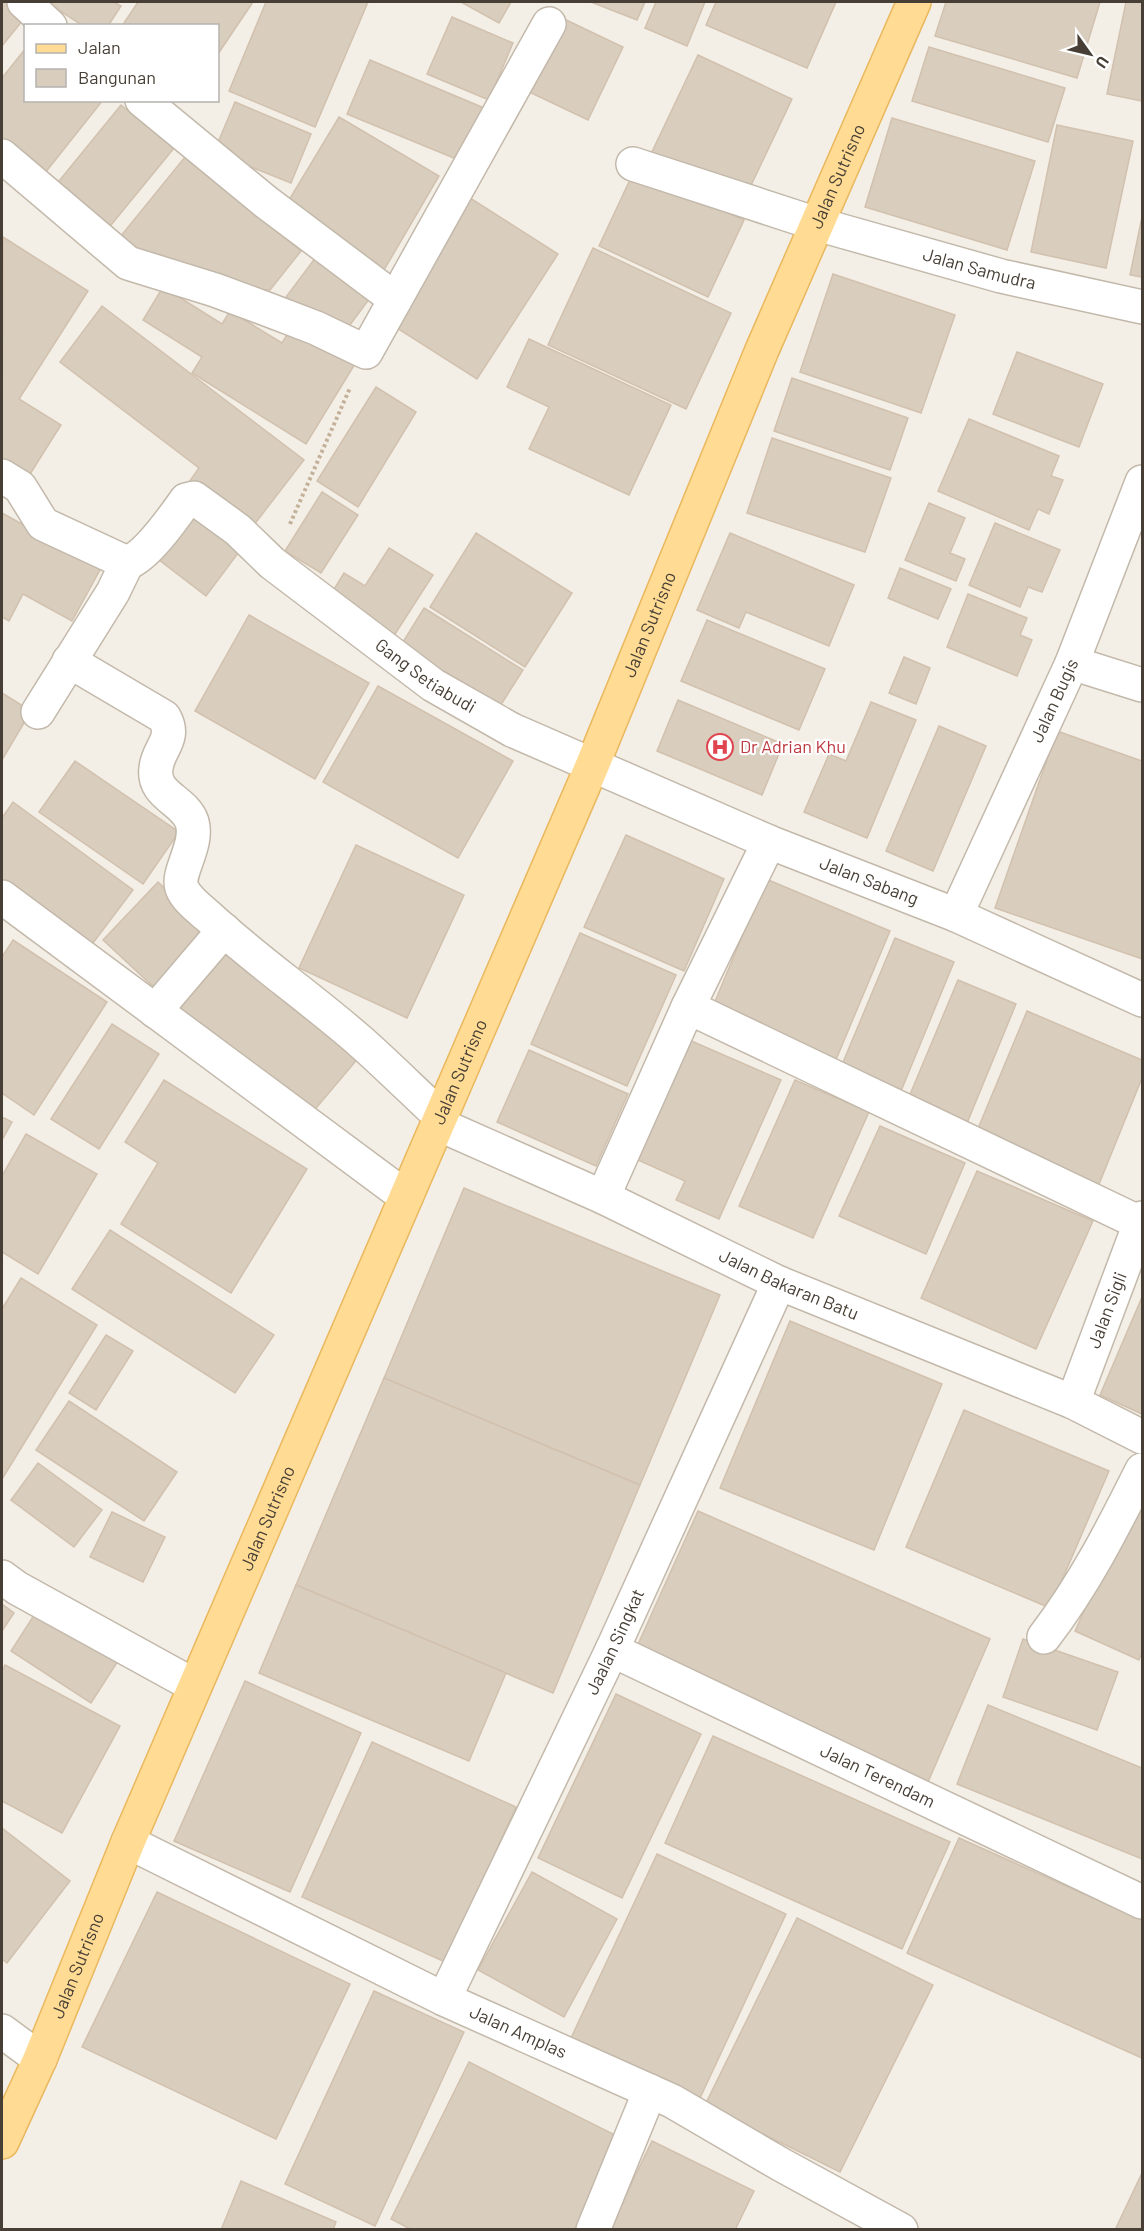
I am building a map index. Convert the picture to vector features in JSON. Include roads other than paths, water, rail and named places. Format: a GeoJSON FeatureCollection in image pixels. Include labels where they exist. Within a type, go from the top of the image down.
{"type":"FeatureCollection","features":[{"type":"Feature","properties":{"kind":"main road","name":"Jalan Sutrisno"},"geometry":{"type":"LineString","coordinates":[[2,2142],[39,2059],[128,1842],[592,766],[762,350],[914,2]]}},
{"type":"Feature","properties":{"kind":"street"},"geometry":{"type":"LineString","coordinates":[[24,2],[48,24]]}},
{"type":"Feature","properties":{"kind":"street"},"geometry":{"type":"LineString","coordinates":[[2,156],[128,263],[258,306],[316,328],[366,352],[549,24]]}},
{"type":"Feature","properties":{"kind":"street"},"geometry":{"type":"LineString","coordinates":[[144,102],[266,202],[395,299]]}},
{"type":"Feature","properties":{"kind":"street","name":"Jalan Samudra"},"geometry":{"type":"LineString","coordinates":[[633,164],[817,224],[1000,276],[1143,307]]}},
{"type":"Feature","properties":{"kind":"street"},"geometry":{"type":"LineString","coordinates":[[2,476],[20,486],[43,524],[127,563],[114,592],[38,712]]}},
{"type":"Feature","properties":{"kind":"street","name":"Jalan Bugis"},"geometry":{"type":"LineString","coordinates":[[956,915],[1072,663],[1143,482]]}},
{"type":"Feature","properties":{"kind":"street","name":"Gang Setiabudi"},"geometry":{"type":"LineString","coordinates":[[127,563],[139,556],[161,534],[189,498],[198,501],[238,530],[272,563],[433,684],[512,730],[592,766]]}},
{"type":"Feature","properties":{"kind":"street","name":"Jalan Bakaran Batu"},"geometry":{"type":"LineString","coordinates":[[69,661],[164,717],[168,725],[167,742],[156,768],[157,784],[191,819],[194,832],[181,883],[182,889],[224,930],[361,1042],[440,1120],[779,1282],[1072,1402],[1143,1437]]}},
{"type":"Feature","properties":{"kind":"street"},"geometry":{"type":"LineString","coordinates":[[1072,663],[1143,685]]}},
{"type":"Feature","properties":{"kind":"street","name":"Jalan Sabang"},"geometry":{"type":"LineString","coordinates":[[592,766],[769,842],[956,915],[1143,1000]]}},
{"type":"Feature","properties":{"kind":"street"},"geometry":{"type":"LineString","coordinates":[[603,1197],[688,1007],[769,842]]}},
{"type":"Feature","properties":{"kind":"street"},"geometry":{"type":"LineString","coordinates":[[2,897],[406,1197]]}},
{"type":"Feature","properties":{"kind":"street"},"geometry":{"type":"LineString","coordinates":[[155,1011],[224,930]]}},
{"type":"Feature","properties":{"kind":"street"},"geometry":{"type":"LineString","coordinates":[[688,1007],[1142,1221]]}},
{"type":"Feature","properties":{"kind":"street","name":"Jalan Sigli"},"geometry":{"type":"LineString","coordinates":[[1072,1402],[1142,1221]]}},
{"type":"Feature","properties":{"kind":"street","name":"Jaalan Singkat"},"geometry":{"type":"LineString","coordinates":[[444,1999],[612,1650],[779,1282]]}},
{"type":"Feature","properties":{"kind":"street"},"geometry":{"type":"LineString","coordinates":[[1044,1637],[1066,1608],[1099,1555],[1143,1470]]}},
{"type":"Feature","properties":{"kind":"street"},"geometry":{"type":"LineString","coordinates":[[2,1577],[17,1588],[195,1686]]}},
{"type":"Feature","properties":{"kind":"street","name":"Jalan Terendam"},"geometry":{"type":"LineString","coordinates":[[612,1650],[1143,1902]]}},
{"type":"Feature","properties":{"kind":"street","name":"Jalan Amplas"},"geometry":{"type":"LineString","coordinates":[[128,1842],[444,1999],[672,2101],[780,2164],[901,2229]]}},
{"type":"Feature","properties":{"kind":"street"},"geometry":{"type":"LineString","coordinates":[[2,2031],[39,2059]]}},
{"type":"Feature","properties":{"kind":"street"},"geometry":{"type":"LineString","coordinates":[[593,2229],[650,2091]]}},
{"type":"Feature","properties":{"kind":"place","name":"Dr Adrian Khu"},"geometry":{"type":"Point","coordinates":[720,747]}}]}
